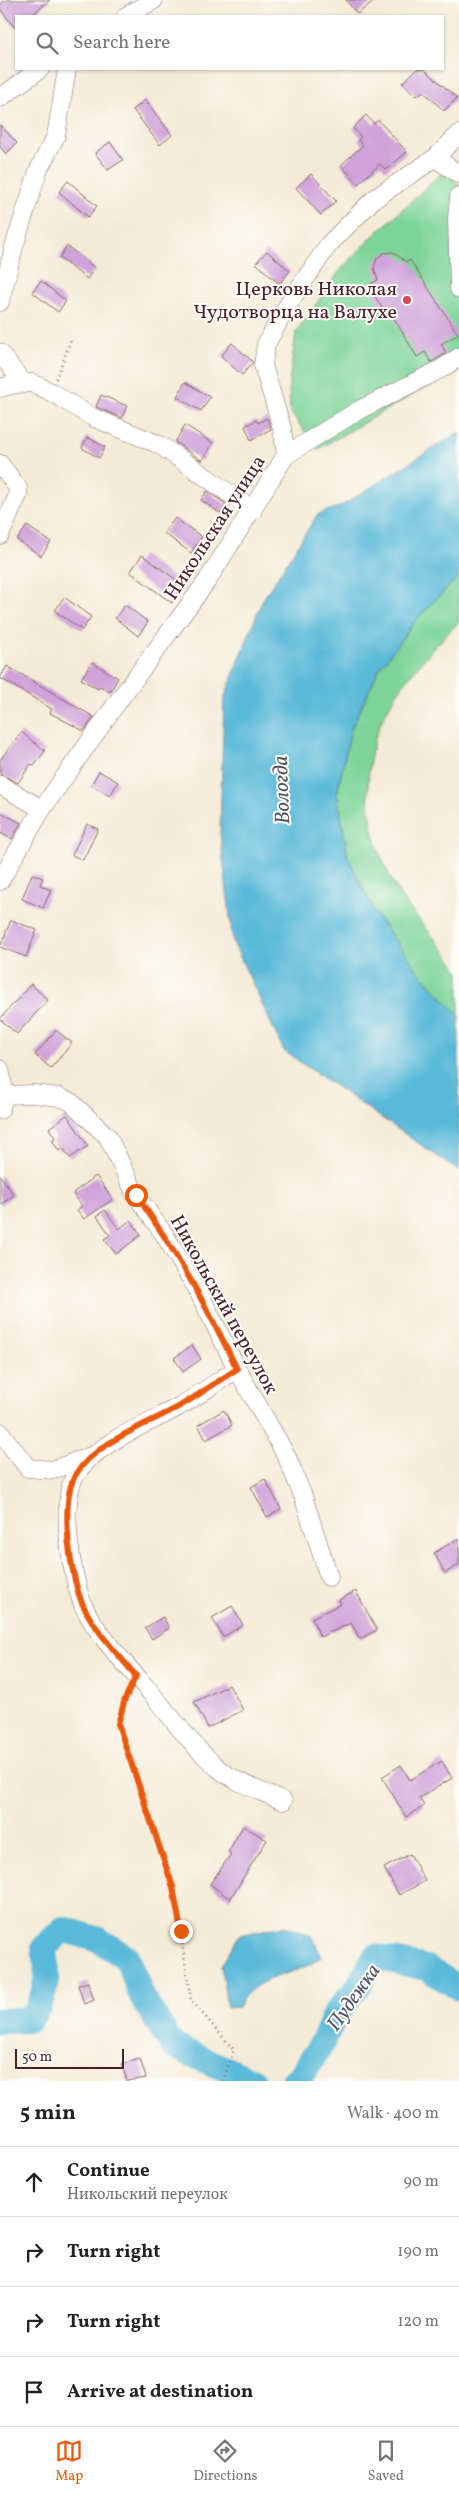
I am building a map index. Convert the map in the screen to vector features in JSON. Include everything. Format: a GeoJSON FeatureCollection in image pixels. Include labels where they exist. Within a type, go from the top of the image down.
{"type":"FeatureCollection","features":[{"type":"Feature","properties":{"kind":"street"},"geometry":{"type":"LineString","coordinates":[[128,15],[154,0]]}},
{"type":"Feature","properties":{"kind":"street"},"geometry":{"type":"LineString","coordinates":[[0,98],[39,70]]}},
{"type":"Feature","properties":{"kind":"street"},"geometry":{"type":"LineString","coordinates":[[0,302],[14,247],[38,171],[56,136],[67,70]]}},
{"type":"Feature","properties":{"kind":"street","name":"Никольская улица"},"geometry":{"type":"LineString","coordinates":[[0,881],[42,809],[119,700],[208,581],[286,454],[282,428],[263,365],[266,344],[291,300],[329,244],[374,199],[435,158],[459,134]]}},
{"type":"Feature","properties":{"kind":"street"},"geometry":{"type":"LineString","coordinates":[[435,158],[459,174]]}},
{"type":"Feature","properties":{"kind":"street"},"geometry":{"type":"LineString","coordinates":[[459,196],[457,218],[459,288]]}},
{"type":"Feature","properties":{"kind":"street"},"geometry":{"type":"LineString","coordinates":[[0,353],[24,384]]}},
{"type":"Feature","properties":{"kind":"street"},"geometry":{"type":"LineString","coordinates":[[286,454],[358,410],[440,369],[459,357]]}},
{"type":"Feature","properties":{"kind":"street"},"geometry":{"type":"LineString","coordinates":[[0,388],[33,383],[92,417],[160,444],[253,510]]}},
{"type":"Feature","properties":{"kind":"street"},"geometry":{"type":"LineString","coordinates":[[0,464],[18,488],[18,495],[0,535]]}},
{"type":"Feature","properties":{"kind":"street"},"geometry":{"type":"LineString","coordinates":[[0,785],[42,809]]}},
{"type":"Feature","properties":{"kind":"street"},"geometry":{"type":"LineString","coordinates":[[0,1069],[2,1103]]}},
{"type":"Feature","properties":{"kind":"street","name":"Никольский переулок"},"geometry":{"type":"LineString","coordinates":[[2,1103],[34,1094],[59,1097],[71,1102],[108,1137],[136,1195],[164,1234],[197,1289],[237,1369],[289,1464],[303,1496],[329,1577]]}},
{"type":"Feature","properties":{"kind":"street"},"geometry":{"type":"LineString","coordinates":[[0,1432],[28,1468],[52,1470],[94,1455],[135,1429],[180,1406],[237,1369]]}},
{"type":"Feature","properties":{"kind":"street"},"geometry":{"type":"LineString","coordinates":[[94,1455],[76,1474],[68,1499],[69,1530],[78,1589],[84,1608],[111,1647],[220,1770],[283,1801]]}},
{"type":"Feature","properties":{"kind":"path"},"geometry":{"type":"LineString","coordinates":[[51,392],[72,337]]}},
{"type":"Feature","properties":{"kind":"path"},"geometry":{"type":"LineString","coordinates":[[136,1676],[125,1699],[118,1724],[173,1887],[191,2000],[234,2050],[223,2081]]}},
{"type":"Feature","properties":{"kind":"green space"},"geometry":{"type":"Polygon","coordinates":[[[444,171],[459,184],[459,368],[318,449],[290,412],[289,383],[296,332],[339,272],[372,237],[444,171]]]}},
{"type":"Feature","properties":{"kind":"green space"},"geometry":{"type":"Polygon","coordinates":[[[459,576],[459,622],[414,671],[386,712],[372,748],[368,793],[375,837],[391,879],[407,905],[451,959],[459,973],[459,1015],[420,973],[375,913],[348,857],[337,793],[351,729],[379,669],[416,620],[459,576]]]}},
{"type":"Feature","properties":{"kind":"water","name":"Вологда"},"geometry":{"type":"Polygon","coordinates":[[[459,432],[459,576],[416,620],[379,669],[351,729],[337,793],[348,857],[375,913],[420,973],[459,1015],[459,1171],[284,1051],[233,942],[220,833],[224,699],[262,601],[317,515],[343,505],[459,432]]]}},
{"type":"Feature","properties":{"kind":"water"},"geometry":{"type":"Polygon","coordinates":[[[283,1926],[312,1935],[321,1957],[300,1969],[264,1982],[245,1996],[238,2007],[227,2008],[221,1966],[239,1935],[283,1926]]]}},
{"type":"Feature","properties":{"kind":"building"},"geometry":{"type":"Polygon","coordinates":[[[6,0],[50,0],[32,15],[15,15],[15,28],[0,9],[0,5],[6,0]]]}},
{"type":"Feature","properties":{"kind":"building"},"geometry":{"type":"Polygon","coordinates":[[[346,0],[375,0],[357,14],[346,0]]]}},
{"type":"Feature","properties":{"kind":"building"},"geometry":{"type":"Polygon","coordinates":[[[416,70],[425,70],[457,98],[444,111],[423,91],[417,96],[402,83],[416,70]]]}},
{"type":"Feature","properties":{"kind":"building"},"geometry":{"type":"Polygon","coordinates":[[[145,100],[172,135],[160,145],[133,110],[145,100]]]}},
{"type":"Feature","properties":{"kind":"building"},"geometry":{"type":"Polygon","coordinates":[[[366,115],[374,124],[378,120],[407,152],[386,170],[380,164],[358,184],[341,165],[363,145],[358,140],[361,137],[353,128],[366,115]]]}},
{"type":"Feature","properties":{"kind":"building"},"geometry":{"type":"Polygon","coordinates":[[[0,125],[17,143],[6,154],[0,147],[0,125]]]}},
{"type":"Feature","properties":{"kind":"building"},"geometry":{"type":"Polygon","coordinates":[[[110,142],[123,160],[108,170],[95,153],[110,142]]]}},
{"type":"Feature","properties":{"kind":"building"},"geometry":{"type":"Polygon","coordinates":[[[311,174],[336,201],[321,215],[296,188],[311,174]]]}},
{"type":"Feature","properties":{"kind":"building"},"geometry":{"type":"Polygon","coordinates":[[[68,181],[97,206],[88,217],[59,192],[68,181]]]}},
{"type":"Feature","properties":{"kind":"building"},"geometry":{"type":"Polygon","coordinates":[[[67,246],[95,268],[87,279],[59,258],[67,246]]]}},
{"type":"Feature","properties":{"kind":"building"},"geometry":{"type":"Polygon","coordinates":[[[267,251],[290,271],[279,284],[256,263],[267,251]]]}},
{"type":"Feature","properties":{"kind":"building","name":"Церковь Николая Чудотворца на Валухе"},"geometry":{"type":"Polygon","coordinates":[[[393,252],[406,262],[410,260],[458,334],[441,344],[446,353],[431,362],[425,352],[417,357],[391,313],[387,316],[368,285],[378,280],[374,268],[377,258],[384,253],[393,252]]]}},
{"type":"Feature","properties":{"kind":"building"},"geometry":{"type":"Polygon","coordinates":[[[41,281],[66,301],[58,312],[32,292],[41,281]]]}},
{"type":"Feature","properties":{"kind":"building"},"geometry":{"type":"Polygon","coordinates":[[[232,343],[253,362],[242,375],[221,356],[232,343]]]}},
{"type":"Feature","properties":{"kind":"building"},"geometry":{"type":"Polygon","coordinates":[[[185,382],[210,397],[201,411],[177,397],[185,382]]]}},
{"type":"Feature","properties":{"kind":"building"},"geometry":{"type":"Polygon","coordinates":[[[101,395],[127,406],[122,418],[96,407],[101,395]]]}},
{"type":"Feature","properties":{"kind":"building"},"geometry":{"type":"Polygon","coordinates":[[[267,418],[271,429],[251,440],[245,426],[256,420],[258,423],[267,418]]]}},
{"type":"Feature","properties":{"kind":"building"},"geometry":{"type":"Polygon","coordinates":[[[185,425],[213,443],[202,461],[175,442],[185,425]]]}},
{"type":"Feature","properties":{"kind":"building"},"geometry":{"type":"Polygon","coordinates":[[[87,437],[105,447],[99,458],[82,448],[87,437]]]}},
{"type":"Feature","properties":{"kind":"building"},"geometry":{"type":"Polygon","coordinates":[[[207,491],[226,504],[220,513],[201,500],[207,491]]]}},
{"type":"Feature","properties":{"kind":"building"},"geometry":{"type":"Polygon","coordinates":[[[175,518],[202,537],[191,553],[164,533],[175,518]]]}},
{"type":"Feature","properties":{"kind":"building"},"geometry":{"type":"Polygon","coordinates":[[[27,526],[51,542],[41,556],[17,540],[27,526]]]}},
{"type":"Feature","properties":{"kind":"building"},"geometry":{"type":"Polygon","coordinates":[[[142,555],[185,586],[172,603],[130,572],[142,555]]]}},
{"type":"Feature","properties":{"kind":"building"},"geometry":{"type":"Polygon","coordinates":[[[64,597],[91,617],[82,630],[55,611],[64,597]]]}},
{"type":"Feature","properties":{"kind":"building"},"geometry":{"type":"Polygon","coordinates":[[[125,605],[148,622],[138,636],[115,618],[125,605]]]}},
{"type":"Feature","properties":{"kind":"building"},"geometry":{"type":"Polygon","coordinates":[[[92,662],[118,678],[110,692],[100,686],[98,689],[81,679],[92,662]]]}},
{"type":"Feature","properties":{"kind":"building"},"geometry":{"type":"Polygon","coordinates":[[[7,666],[94,717],[84,731],[50,713],[52,709],[0,678],[7,666]]]}},
{"type":"Feature","properties":{"kind":"building"},"geometry":{"type":"Polygon","coordinates":[[[21,732],[45,751],[34,766],[31,764],[18,783],[0,774],[0,760],[21,732]]]}},
{"type":"Feature","properties":{"kind":"building"},"geometry":{"type":"Polygon","coordinates":[[[99,771],[118,782],[110,796],[91,785],[99,771]]]}},
{"type":"Feature","properties":{"kind":"building"},"geometry":{"type":"Polygon","coordinates":[[[0,812],[21,823],[12,839],[0,833],[0,812]]]}},
{"type":"Feature","properties":{"kind":"building"},"geometry":{"type":"Polygon","coordinates":[[[87,824],[98,829],[83,860],[72,855],[87,824]]]}},
{"type":"Feature","properties":{"kind":"building"},"geometry":{"type":"Polygon","coordinates":[[[32,874],[43,878],[40,885],[51,890],[43,908],[22,899],[32,874]]]}},
{"type":"Feature","properties":{"kind":"building"},"geometry":{"type":"Polygon","coordinates":[[[11,920],[37,930],[26,957],[0,947],[11,920]]]}},
{"type":"Feature","properties":{"kind":"building"},"geometry":{"type":"Polygon","coordinates":[[[31,984],[48,1000],[17,1034],[0,1019],[31,984]]]}},
{"type":"Feature","properties":{"kind":"building"},"geometry":{"type":"Polygon","coordinates":[[[56,1030],[72,1043],[51,1068],[35,1055],[56,1030]]]}},
{"type":"Feature","properties":{"kind":"building"},"geometry":{"type":"Polygon","coordinates":[[[67,1115],[88,1146],[70,1158],[63,1148],[59,1151],[52,1140],[55,1138],[49,1128],[67,1115]]]}},
{"type":"Feature","properties":{"kind":"building"},"geometry":{"type":"Polygon","coordinates":[[[0,1175],[14,1195],[0,1205],[0,1175]]]}},
{"type":"Feature","properties":{"kind":"building"},"geometry":{"type":"Polygon","coordinates":[[[96,1176],[113,1199],[84,1219],[77,1210],[82,1206],[73,1193],[96,1176]]]}},
{"type":"Feature","properties":{"kind":"building"},"geometry":{"type":"Polygon","coordinates":[[[105,1210],[119,1229],[131,1220],[141,1235],[116,1254],[104,1239],[110,1235],[97,1216],[105,1210]]]}},
{"type":"Feature","properties":{"kind":"building"},"geometry":{"type":"Polygon","coordinates":[[[192,1345],[201,1359],[183,1372],[174,1358],[192,1345]]]}},
{"type":"Feature","properties":{"kind":"building"},"geometry":{"type":"Polygon","coordinates":[[[224,1410],[232,1425],[206,1440],[198,1425],[224,1410]]]}},
{"type":"Feature","properties":{"kind":"building"},"geometry":{"type":"Polygon","coordinates":[[[265,1479],[281,1509],[267,1517],[251,1487],[265,1479]]]}},
{"type":"Feature","properties":{"kind":"building"},"geometry":{"type":"Polygon","coordinates":[[[459,1538],[459,1565],[445,1573],[434,1553],[459,1538]]]}},
{"type":"Feature","properties":{"kind":"building"},"geometry":{"type":"Polygon","coordinates":[[[356,1591],[377,1630],[360,1639],[351,1623],[320,1637],[312,1618],[341,1604],[339,1600],[356,1591]]]}},
{"type":"Feature","properties":{"kind":"building"},"geometry":{"type":"Polygon","coordinates":[[[232,1606],[243,1625],[223,1637],[212,1618],[232,1606]]]}},
{"type":"Feature","properties":{"kind":"building"},"geometry":{"type":"Polygon","coordinates":[[[163,1617],[169,1628],[152,1639],[145,1628],[163,1617]]]}},
{"type":"Feature","properties":{"kind":"building"},"geometry":{"type":"Polygon","coordinates":[[[229,1685],[243,1710],[208,1728],[194,1702],[229,1685]]]}},
{"type":"Feature","properties":{"kind":"building"},"geometry":{"type":"Polygon","coordinates":[[[442,1761],[452,1778],[419,1798],[424,1806],[406,1817],[382,1777],[401,1765],[410,1780],[442,1761]]]}},
{"type":"Feature","properties":{"kind":"building"},"geometry":{"type":"Polygon","coordinates":[[[243,1826],[267,1840],[230,1899],[210,1884],[231,1854],[228,1852],[243,1826]]]}},
{"type":"Feature","properties":{"kind":"building"},"geometry":{"type":"Polygon","coordinates":[[[410,1854],[425,1881],[399,1895],[384,1868],[410,1854]]]}},
{"type":"Feature","properties":{"kind":"building"},"geometry":{"type":"Polygon","coordinates":[[[88,1982],[94,2000],[84,2004],[78,1985],[88,1982]]]}},
{"type":"Feature","properties":{"kind":"building"},"geometry":{"type":"Polygon","coordinates":[[[140,2059],[146,2078],[127,2081],[122,2064],[140,2059]]]}},
{"type":"Feature","properties":{"kind":"waterway","name":"Пудежка"},"geometry":{"type":"LineString","coordinates":[[0,2021],[29,2020],[35,2012],[45,1986],[47,1967],[44,1948],[63,1929],[99,1940],[127,1958],[143,1999],[173,2046],[253,2081]]}},
{"type":"Feature","properties":{"kind":"waterway","name":"Пудежка"},"geometry":{"type":"LineString","coordinates":[[294,2081],[300,2077],[322,2044],[336,2013],[358,1987],[375,1957],[427,1968],[459,1988]]}},
{"type":"Feature","properties":{"kind":"place","name":"Церковь Николая Чудотворца на Валухе"},"geometry":{"type":"Point","coordinates":[407,300]}},
{"type":"Feature","properties":{"kind":"route"},"geometry":{"type":"LineString","coordinates":[[136,1195],[164,1234],[197,1289],[237,1369],[180,1406],[135,1429],[94,1455],[76,1474],[68,1499],[72,1560],[84,1608],[111,1647],[136,1676],[125,1699],[118,1724],[173,1887],[181,1931]]}}]}
